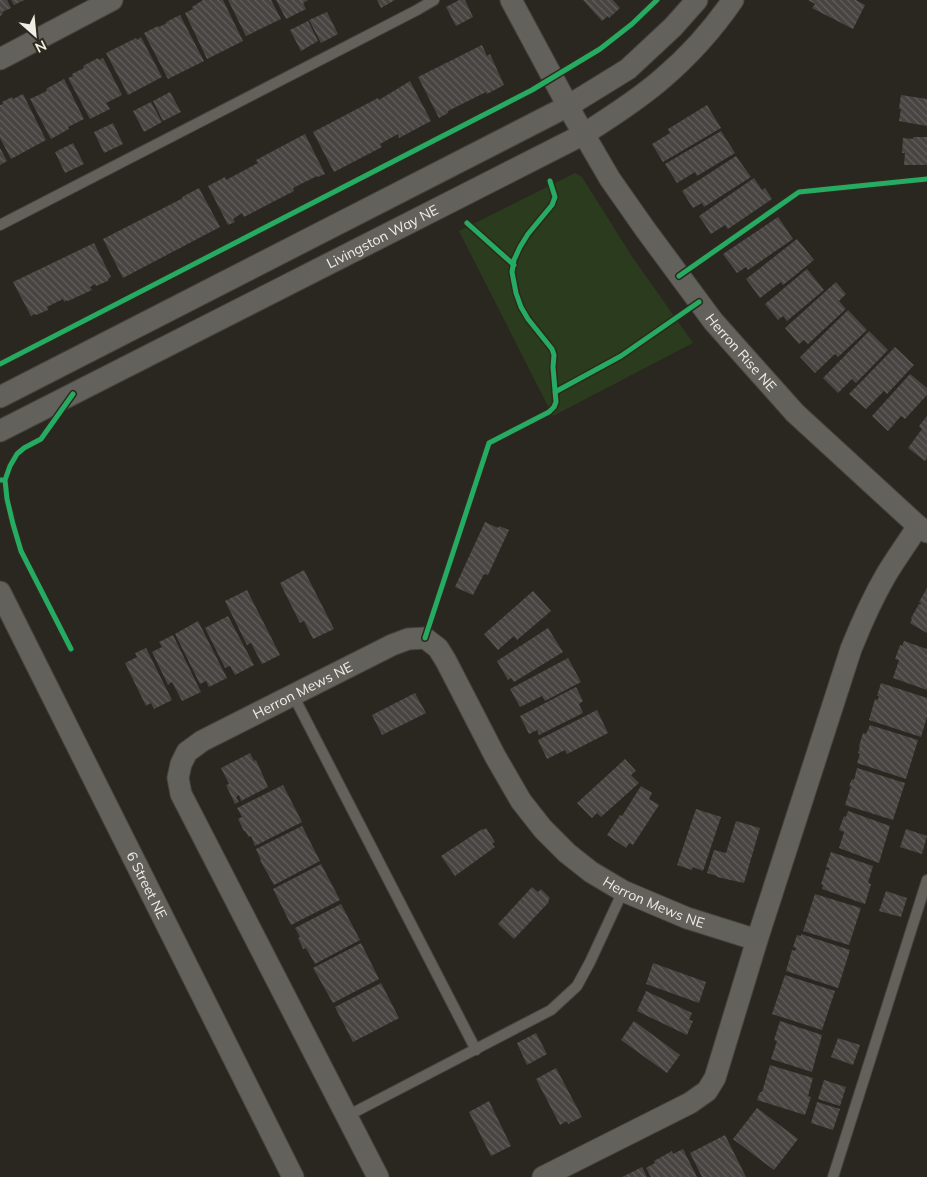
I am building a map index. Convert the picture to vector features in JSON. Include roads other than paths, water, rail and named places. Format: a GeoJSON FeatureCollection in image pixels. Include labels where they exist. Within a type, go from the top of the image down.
{"type":"FeatureCollection","features":[{"type":"Feature","properties":{"kind":"street"},"geometry":{"type":"LineString","coordinates":[[0,59],[112,0]]}},
{"type":"Feature","properties":{"kind":"street","name":"Herron Rise NE"},"geometry":{"type":"LineString","coordinates":[[511,0],[576,120],[615,186],[713,321],[795,413],[923,529]]}},
{"type":"Feature","properties":{"kind":"street","name":"Livingston Way NE"},"geometry":{"type":"LineString","coordinates":[[0,430],[576,120],[672,27],[697,0]]}},
{"type":"Feature","properties":{"kind":"street","name":"Livingston Way NE"},"geometry":{"type":"LineString","coordinates":[[0,397],[576,120],[612,116],[684,60],[706,36],[733,0]]}},
{"type":"Feature","properties":{"kind":"street"},"geometry":{"type":"LineString","coordinates":[[543,1177],[690,1103],[707,1091],[715,1078],[757,940],[851,649],[874,596],[887,572],[923,529]]}},
{"type":"Feature","properties":{"kind":"street","name":"6 Street NE"},"geometry":{"type":"LineString","coordinates":[[0,592],[293,1177]]}},
{"type":"Feature","properties":{"kind":"street","name":"Herron Mews NE"},"geometry":{"type":"LineString","coordinates":[[378,1177],[181,794],[178,778],[181,764],[187,752],[202,741],[392,645],[408,639],[425,638],[438,648],[446,660],[495,756],[520,800],[543,829],[567,853],[591,872],[623,891],[687,918],[757,940]]}},
{"type":"Feature","properties":{"kind":"lane"},"geometry":{"type":"LineString","coordinates":[[0,225],[434,0]]}},
{"type":"Feature","properties":{"kind":"lane"},"geometry":{"type":"LineString","coordinates":[[293,695],[476,1050]]}},
{"type":"Feature","properties":{"kind":"lane"},"geometry":{"type":"LineString","coordinates":[[833,1177],[927,880]]}},
{"type":"Feature","properties":{"kind":"lane"},"geometry":{"type":"LineString","coordinates":[[347,1116],[551,1010],[577,986],[623,891]]}}]}
